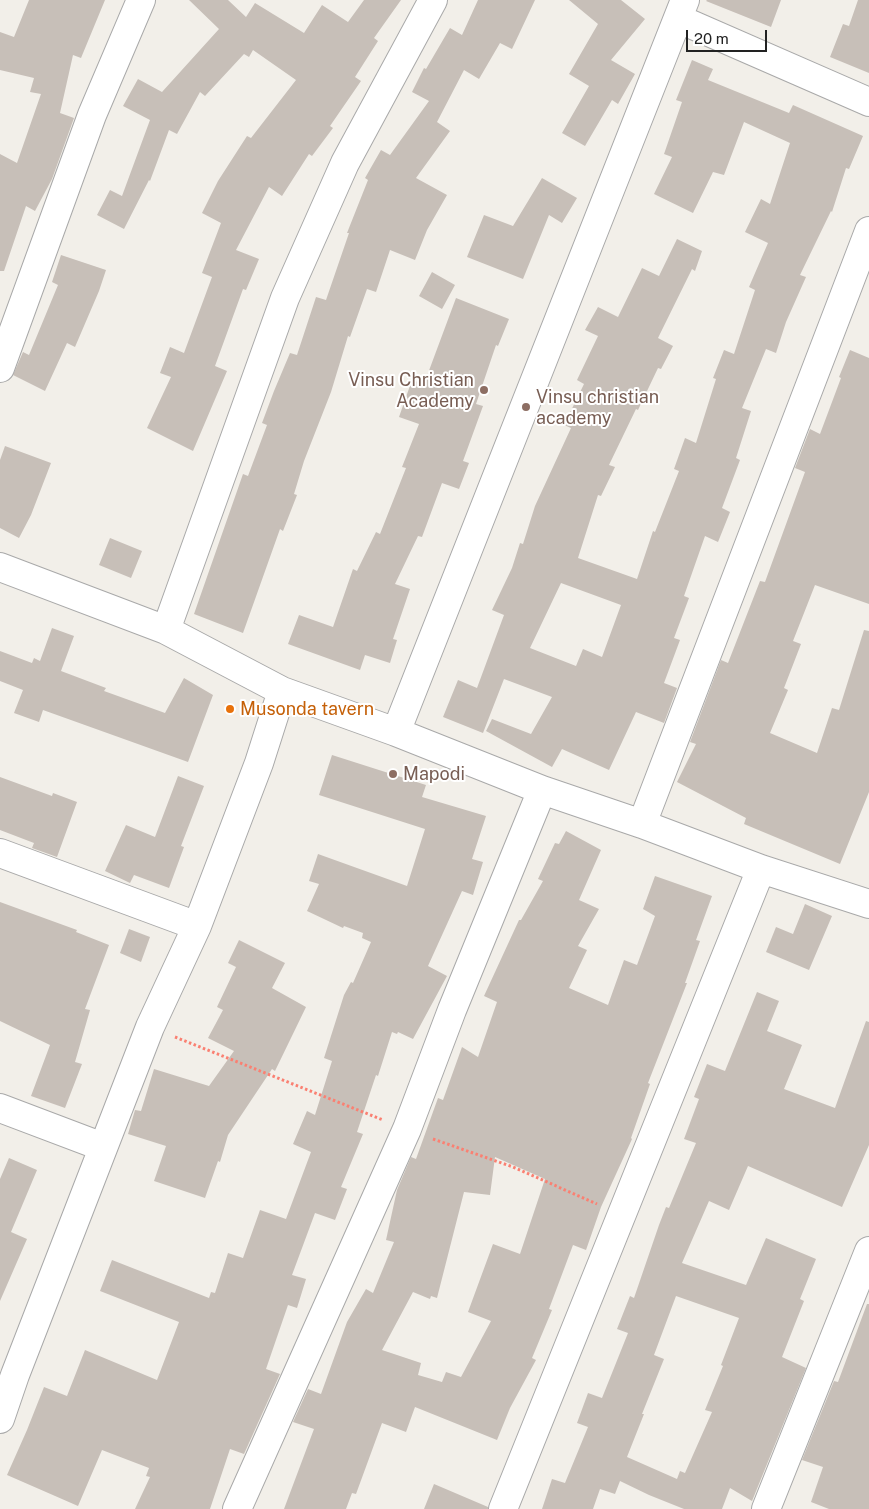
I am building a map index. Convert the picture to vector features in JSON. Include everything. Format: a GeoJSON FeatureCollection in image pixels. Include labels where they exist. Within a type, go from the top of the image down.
{"type":"FeatureCollection","features":[{"type":"Feature","properties":{"kind":"street"},"geometry":{"type":"LineString","coordinates":[[0,368],[92,115],[141,0]]}},
{"type":"Feature","properties":{"kind":"street"},"geometry":{"type":"LineString","coordinates":[[166,630],[285,298],[345,163],[433,0]]}},
{"type":"Feature","properties":{"kind":"street"},"geometry":{"type":"LineString","coordinates":[[396,732],[682,10],[869,102]]}},
{"type":"Feature","properties":{"kind":"street"},"geometry":{"type":"LineString","coordinates":[[642,824],[869,231]]}},
{"type":"Feature","properties":{"kind":"street"},"geometry":{"type":"LineString","coordinates":[[0,567],[166,630],[282,691],[396,732],[542,790],[642,824],[761,869],[868,900]]}},
{"type":"Feature","properties":{"kind":"street"},"geometry":{"type":"LineString","coordinates":[[0,1419],[8,1372],[103,1147],[150,1027],[197,926],[259,763],[282,691]]}},
{"type":"Feature","properties":{"kind":"street"},"geometry":{"type":"LineString","coordinates":[[237,1509],[407,1129],[452,1010],[542,790]]}},
{"type":"Feature","properties":{"kind":"street"},"geometry":{"type":"LineString","coordinates":[[0,854],[197,926]]}},
{"type":"Feature","properties":{"kind":"street"},"geometry":{"type":"LineString","coordinates":[[503,1509],[761,869]]}},
{"type":"Feature","properties":{"kind":"street"},"geometry":{"type":"LineString","coordinates":[[0,1108],[103,1147]]}},
{"type":"Feature","properties":{"kind":"street"},"geometry":{"type":"LineString","coordinates":[[766,1509],[869,1251]]}},
{"type":"Feature","properties":{"kind":"building"},"geometry":{"type":"Polygon","coordinates":[[[29,0],[105,0],[81,58],[73,55],[60,113],[74,118],[52,179],[35,211],[26,206],[4,271],[0,271],[0,154],[17,163],[41,94],[30,92],[34,78],[0,70],[0,32],[14,37],[29,0]]]}},
{"type":"Feature","properties":{"kind":"building"},"geometry":{"type":"Polygon","coordinates":[[[189,0],[228,0],[246,17],[255,3],[304,33],[322,5],[348,22],[364,0],[401,0],[374,38],[378,41],[355,77],[361,81],[330,126],[333,128],[312,156],[309,154],[282,196],[269,187],[236,250],[259,259],[246,290],[243,289],[215,366],[227,371],[193,451],[147,428],[171,377],[160,373],[170,347],[184,353],[212,277],[202,273],[221,223],[202,213],[218,181],[247,136],[251,138],[296,80],[253,50],[249,57],[244,54],[205,96],[200,92],[177,134],[169,130],[150,181],[124,229],[97,215],[110,190],[122,196],[150,120],[123,106],[138,79],[162,92],[219,29],[189,0]]]}},
{"type":"Feature","properties":{"kind":"building"},"geometry":{"type":"Polygon","coordinates":[[[478,0],[535,0],[512,49],[500,43],[479,79],[464,70],[437,122],[450,131],[416,178],[447,195],[427,230],[415,260],[390,250],[376,292],[367,289],[350,337],[348,336],[331,392],[304,461],[294,494],[297,495],[283,531],[280,529],[243,633],[194,614],[243,474],[248,476],[267,425],[262,423],[274,391],[290,353],[297,355],[316,297],[326,300],[349,233],[347,233],[368,180],[365,178],[381,150],[390,155],[429,101],[412,92],[424,68],[426,69],[450,28],[462,35],[478,0]]]}},
{"type":"Feature","properties":{"kind":"building"},"geometry":{"type":"Polygon","coordinates":[[[569,0],[621,0],[645,19],[611,60],[635,74],[618,104],[612,100],[585,146],[562,133],[589,86],[569,74],[598,24],[569,0]]]}},
{"type":"Feature","properties":{"kind":"building"},"geometry":{"type":"Polygon","coordinates":[[[707,0],[781,0],[771,27],[707,0]]]}},
{"type":"Feature","properties":{"kind":"building"},"geometry":{"type":"Polygon","coordinates":[[[858,0],[869,0],[869,73],[830,57],[843,24],[849,26],[858,0]]]}},
{"type":"Feature","properties":{"kind":"building"},"geometry":{"type":"Polygon","coordinates":[[[692,60],[713,69],[708,80],[789,113],[793,105],[863,136],[849,169],[846,168],[832,212],[800,275],[806,277],[786,322],[776,353],[766,349],[742,408],[751,411],[736,458],[740,460],[722,508],[730,512],[718,542],[705,536],[684,596],[689,598],[674,638],[680,640],[664,683],[677,688],[664,723],[636,712],[609,770],[562,749],[552,767],[486,731],[492,719],[531,734],[552,697],[504,679],[483,733],[443,717],[458,680],[477,688],[504,615],[492,610],[512,568],[520,543],[523,544],[535,506],[571,428],[564,425],[584,384],[577,380],[598,336],[585,330],[598,307],[618,317],[642,268],[659,276],[677,239],[702,251],[695,271],[692,269],[658,338],[673,346],[661,369],[658,368],[609,465],[615,467],[601,496],[598,495],[578,558],[637,579],[653,531],[655,532],[679,471],[674,469],[685,438],[696,443],[716,379],[713,378],[724,350],[734,354],[755,290],[749,287],[768,243],[745,232],[761,199],[770,204],[790,143],[744,122],[724,175],[713,172],[693,213],[654,194],[672,157],[664,154],[682,102],[676,100],[692,60]],[[561,583],[530,648],[576,666],[583,649],[602,657],[621,605],[561,583]]]}},
{"type":"Feature","properties":{"kind":"building"},"geometry":{"type":"Polygon","coordinates":[[[542,178],[577,198],[562,223],[549,215],[523,279],[467,257],[484,215],[513,226],[542,178]]]}},
{"type":"Feature","properties":{"kind":"building"},"geometry":{"type":"Polygon","coordinates":[[[61,255],[106,270],[75,347],[67,343],[45,391],[13,375],[23,352],[29,355],[58,285],[52,282],[61,255]]]}},
{"type":"Feature","properties":{"kind":"building"},"geometry":{"type":"Polygon","coordinates":[[[432,272],[455,285],[442,309],[419,296],[432,272]]]}},
{"type":"Feature","properties":{"kind":"building"},"geometry":{"type":"Polygon","coordinates":[[[456,298],[509,319],[498,346],[496,345],[476,404],[483,406],[463,461],[469,463],[459,489],[442,483],[422,537],[418,536],[395,584],[410,589],[393,639],[397,640],[390,663],[365,655],[360,670],[288,644],[299,615],[333,627],[353,569],[357,571],[376,532],[380,534],[406,468],[402,467],[419,424],[399,417],[412,380],[424,384],[456,298]]]}},
{"type":"Feature","properties":{"kind":"building"},"geometry":{"type":"Polygon","coordinates":[[[850,350],[869,358],[869,604],[815,585],[793,641],[801,644],[784,688],[788,690],[770,733],[817,753],[832,708],[839,710],[864,630],[869,631],[869,792],[840,864],[744,824],[746,818],[677,782],[696,744],[690,742],[721,660],[728,663],[760,581],[765,582],[805,472],[795,468],[810,429],[820,434],[850,350]]]}},
{"type":"Feature","properties":{"kind":"building"},"geometry":{"type":"Polygon","coordinates":[[[5,446],[51,463],[31,515],[19,538],[0,528],[0,460],[5,446]]]}},
{"type":"Feature","properties":{"kind":"building"},"geometry":{"type":"Polygon","coordinates":[[[110,538],[142,551],[131,578],[99,565],[110,538]]]}},
{"type":"Feature","properties":{"kind":"building"},"geometry":{"type":"Polygon","coordinates":[[[52,628],[74,636],[61,671],[106,688],[104,691],[165,713],[184,678],[213,695],[188,762],[43,710],[39,722],[14,713],[23,690],[0,681],[0,651],[32,663],[34,658],[40,661],[52,628]]]}},
{"type":"Feature","properties":{"kind":"building"},"geometry":{"type":"Polygon","coordinates":[[[332,755],[426,785],[422,797],[486,816],[472,859],[483,862],[473,895],[462,891],[428,966],[447,976],[413,1039],[398,1032],[397,1034],[392,1032],[357,1132],[363,1134],[341,1187],[347,1189],[335,1220],[315,1213],[292,1275],[306,1279],[297,1308],[288,1305],[266,1369],[280,1374],[244,1454],[230,1449],[210,1509],[135,1509],[150,1477],[146,1476],[149,1468],[102,1450],[78,1506],[7,1475],[44,1387],[67,1396],[85,1350],[157,1380],[179,1322],[100,1291],[112,1260],[209,1298],[211,1292],[215,1293],[228,1253],[243,1258],[260,1210],[286,1219],[311,1152],[293,1144],[307,1111],[315,1115],[332,1061],[324,1058],[344,995],[351,982],[353,983],[371,942],[362,938],[363,933],[344,926],[343,928],[307,911],[319,884],[309,881],[318,854],[407,886],[425,829],[319,795],[332,755]]]}},
{"type":"Feature","properties":{"kind":"building"},"geometry":{"type":"Polygon","coordinates":[[[178,776],[204,786],[181,846],[184,847],[169,888],[134,875],[130,883],[105,871],[126,825],[155,837],[178,776]]]}},
{"type":"Feature","properties":{"kind":"building"},"geometry":{"type":"Polygon","coordinates":[[[0,777],[52,796],[53,793],[77,802],[57,857],[32,848],[34,843],[0,830],[0,777]]]}},
{"type":"Feature","properties":{"kind":"building"},"geometry":{"type":"Polygon","coordinates":[[[566,831],[601,850],[579,900],[599,909],[578,946],[587,950],[569,988],[608,1005],[624,960],[637,965],[655,916],[643,909],[655,876],[712,896],[696,940],[700,941],[685,983],[687,983],[648,1083],[650,1084],[632,1139],[601,1207],[586,1250],[573,1245],[549,1309],[552,1310],[532,1358],[536,1360],[510,1408],[497,1440],[415,1407],[406,1432],[382,1423],[356,1494],[352,1493],[346,1509],[284,1509],[314,1429],[293,1422],[308,1389],[321,1394],[347,1322],[366,1289],[373,1293],[394,1242],[386,1240],[397,1190],[411,1157],[416,1159],[438,1098],[443,1100],[462,1047],[478,1057],[497,1002],[484,996],[519,920],[521,920],[543,881],[538,879],[555,843],[559,844],[566,831]],[[495,1157],[490,1195],[464,1192],[437,1298],[431,1296],[430,1299],[413,1292],[382,1350],[421,1363],[418,1375],[442,1382],[446,1372],[461,1377],[491,1321],[468,1312],[493,1244],[520,1254],[545,1179],[495,1157]]]}},
{"type":"Feature","properties":{"kind":"building"},"geometry":{"type":"Polygon","coordinates":[[[0,902],[77,930],[76,932],[109,945],[85,1009],[90,1010],[75,1062],[82,1064],[65,1108],[31,1096],[50,1045],[0,1021],[0,902]]]}},
{"type":"Feature","properties":{"kind":"building"},"geometry":{"type":"Polygon","coordinates":[[[805,904],[832,916],[809,970],[766,952],[776,927],[793,934],[805,904]]]}},
{"type":"Feature","properties":{"kind":"building"},"geometry":{"type":"Polygon","coordinates":[[[129,929],[150,937],[141,962],[120,953],[129,929]]]}},
{"type":"Feature","properties":{"kind":"building"},"geometry":{"type":"Polygon","coordinates":[[[239,940],[285,963],[272,988],[306,1007],[275,1071],[272,1069],[228,1135],[220,1162],[218,1161],[205,1198],[154,1181],[166,1146],[128,1134],[135,1110],[141,1111],[154,1069],[209,1086],[234,1051],[208,1038],[223,1010],[217,1007],[236,967],[228,963],[239,940]]]}},
{"type":"Feature","properties":{"kind":"building"},"geometry":{"type":"Polygon","coordinates":[[[757,992],[779,1001],[767,1031],[802,1045],[784,1089],[835,1108],[866,1021],[869,1022],[869,1145],[842,1207],[748,1166],[729,1210],[709,1201],[682,1263],[746,1285],[766,1238],[816,1259],[800,1299],[804,1301],[782,1357],[806,1368],[752,1501],[730,1488],[722,1509],[684,1509],[620,1481],[615,1494],[600,1489],[593,1509],[542,1509],[552,1479],[565,1483],[588,1427],[577,1423],[588,1393],[602,1398],[628,1333],[617,1329],[630,1296],[634,1298],[666,1207],[669,1208],[696,1143],[684,1139],[699,1099],[694,1097],[707,1064],[725,1071],[757,992]],[[676,1296],[654,1355],[664,1359],[627,1457],[677,1479],[680,1471],[685,1473],[712,1412],[705,1410],[723,1366],[721,1365],[739,1318],[676,1296]]]}},
{"type":"Feature","properties":{"kind":"building"},"geometry":{"type":"Polygon","coordinates":[[[9,1158],[37,1170],[11,1232],[27,1239],[0,1301],[0,1179],[9,1158]]]}},
{"type":"Feature","properties":{"kind":"building"},"geometry":{"type":"Polygon","coordinates":[[[867,1304],[869,1304],[869,1509],[829,1509],[811,1502],[823,1467],[802,1460],[834,1381],[838,1382],[867,1304]]]}},
{"type":"Feature","properties":{"kind":"building"},"geometry":{"type":"Polygon","coordinates":[[[434,1484],[488,1507],[488,1509],[424,1509],[434,1484]]]}},
{"type":"Feature","properties":{"kind":"place","name":"Vinsu Christian Academy"},"geometry":{"type":"Point","coordinates":[484,390]}},
{"type":"Feature","properties":{"kind":"place","name":"Vinsu christian academy"},"geometry":{"type":"Point","coordinates":[526,407]}},
{"type":"Feature","properties":{"kind":"place","name":"Musonda tavern"},"geometry":{"type":"Point","coordinates":[230,709]}},
{"type":"Feature","properties":{"kind":"place","name":"Mapodi"},"geometry":{"type":"Point","coordinates":[393,774]}}]}
